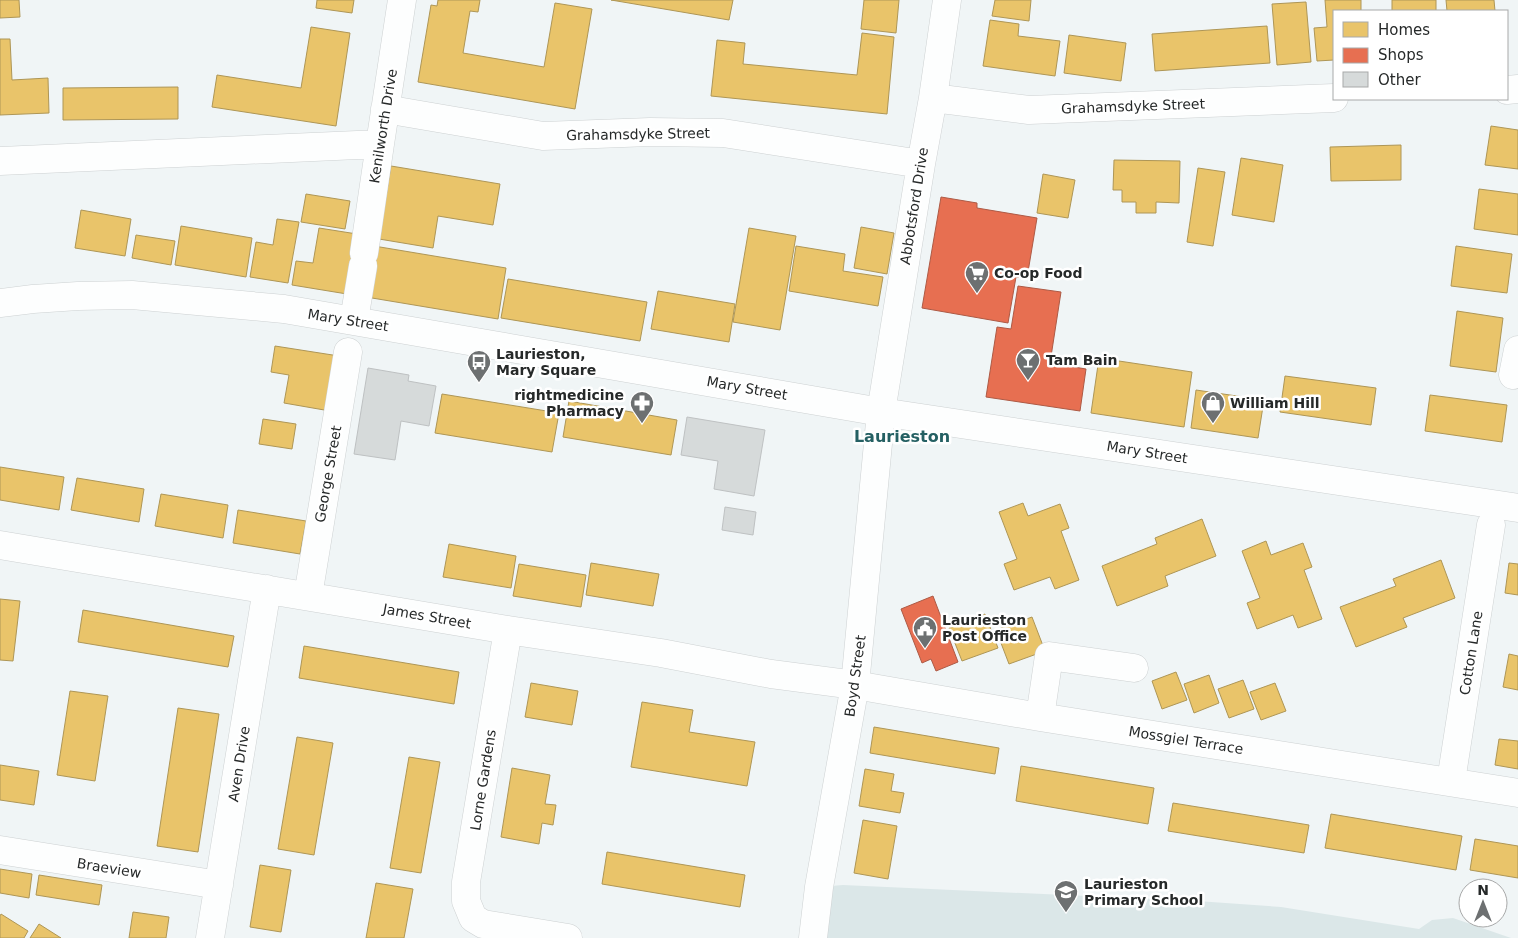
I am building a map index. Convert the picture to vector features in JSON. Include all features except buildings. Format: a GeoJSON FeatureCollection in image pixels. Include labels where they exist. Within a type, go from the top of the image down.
{"type":"FeatureCollection","features":[{"type":"Feature","properties":{"kind":"street","name":"Kenilworth Drive"},"geometry":{"type":"LineString","coordinates":[[354,320],[402,0]]}},
{"type":"Feature","properties":{"kind":"street","name":"Abbotsford Drive"},"geometry":{"type":"LineString","coordinates":[[880,412],[933,98],[947,0]]}},
{"type":"Feature","properties":{"kind":"street","name":"Grahamsdyke Street"},"geometry":{"type":"LineString","coordinates":[[933,98],[1029,110],[1333,98]]}},
{"type":"Feature","properties":{"kind":"street","name":"Grahamsdyke Street"},"geometry":{"type":"LineString","coordinates":[[385,110],[543,136],[650,132],[723,134],[921,164]]}},
{"type":"Feature","properties":{"kind":"street"},"geometry":{"type":"LineString","coordinates":[[0,161],[380,144]]}},
{"type":"Feature","properties":{"kind":"street","name":"Mary Street"},"geometry":{"type":"LineString","coordinates":[[0,303],[78,296],[132,295],[284,309],[880,412],[1501,513]]}},
{"type":"Feature","properties":{"kind":"street","name":"George Street"},"geometry":{"type":"LineString","coordinates":[[308,596],[348,352]]}},
{"type":"Feature","properties":{"kind":"street","name":"Boyd Street"},"geometry":{"type":"LineString","coordinates":[[813,938],[819,887],[855,685],[880,412]]}},
{"type":"Feature","properties":{"kind":"street","name":"Cotton Lane"},"geometry":{"type":"LineString","coordinates":[[1451,781],[1501,513]]}},
{"type":"Feature","properties":{"kind":"street","name":"James Street"},"geometry":{"type":"LineString","coordinates":[[0,545],[508,630],[661,653],[771,674],[855,685]]}},
{"type":"Feature","properties":{"kind":"street","name":"Aven Drive"},"geometry":{"type":"LineString","coordinates":[[210,938],[267,589]]}},
{"type":"Feature","properties":{"kind":"street","name":"Lorne Gardens"},"geometry":{"type":"LineString","coordinates":[[508,630],[466,882],[466,901],[473,918],[483,924],[568,938]]}},
{"type":"Feature","properties":{"kind":"street"},"geometry":{"type":"LineString","coordinates":[[1040,717],[1049,656],[1134,668]]}},
{"type":"Feature","properties":{"kind":"street","name":"Mossgiel Terrace"},"geometry":{"type":"LineString","coordinates":[[855,685],[1040,717],[1518,793]]}},
{"type":"Feature","properties":{"kind":"street","name":"Braeview"},"geometry":{"type":"LineString","coordinates":[[0,850],[219,885]]}},
{"type":"Feature","properties":{"kind":"shaded area","name":"Laurieston Primary School"},"geometry":{"type":"Polygon","coordinates":[[[843,885],[1197,901],[1281,907],[1419,929],[1432,920],[1453,918],[1458,920],[1458,928],[1482,928],[1511,938],[813,938],[819,887],[843,885]]]}},
{"type":"Feature","properties":{"kind":"place","name":"Co-op Food"},"geometry":{"type":"Point","coordinates":[977,294]}},
{"type":"Feature","properties":{"kind":"place","name":"Tam Bain"},"geometry":{"type":"Point","coordinates":[1028,381]}},
{"type":"Feature","properties":{"kind":"place","name":"Laurieston, Mary Square"},"geometry":{"type":"Point","coordinates":[479,383]}},
{"type":"Feature","properties":{"kind":"place","name":"rightmedicine Pharmacy"},"geometry":{"type":"Point","coordinates":[642,424]}},
{"type":"Feature","properties":{"kind":"place","name":"William Hill"},"geometry":{"type":"Point","coordinates":[1213,424]}},
{"type":"Feature","properties":{"kind":"place","name":"Laurieston Post Office"},"geometry":{"type":"Point","coordinates":[925,649]}},
{"type":"Feature","properties":{"kind":"place","name":"Laurieston Primary School"},"geometry":{"type":"Point","coordinates":[1066,913]}},
{"type":"Feature","properties":{"kind":"district","name":"Laurieston"},"geometry":{"type":"Point","coordinates":[902,436]}}]}
